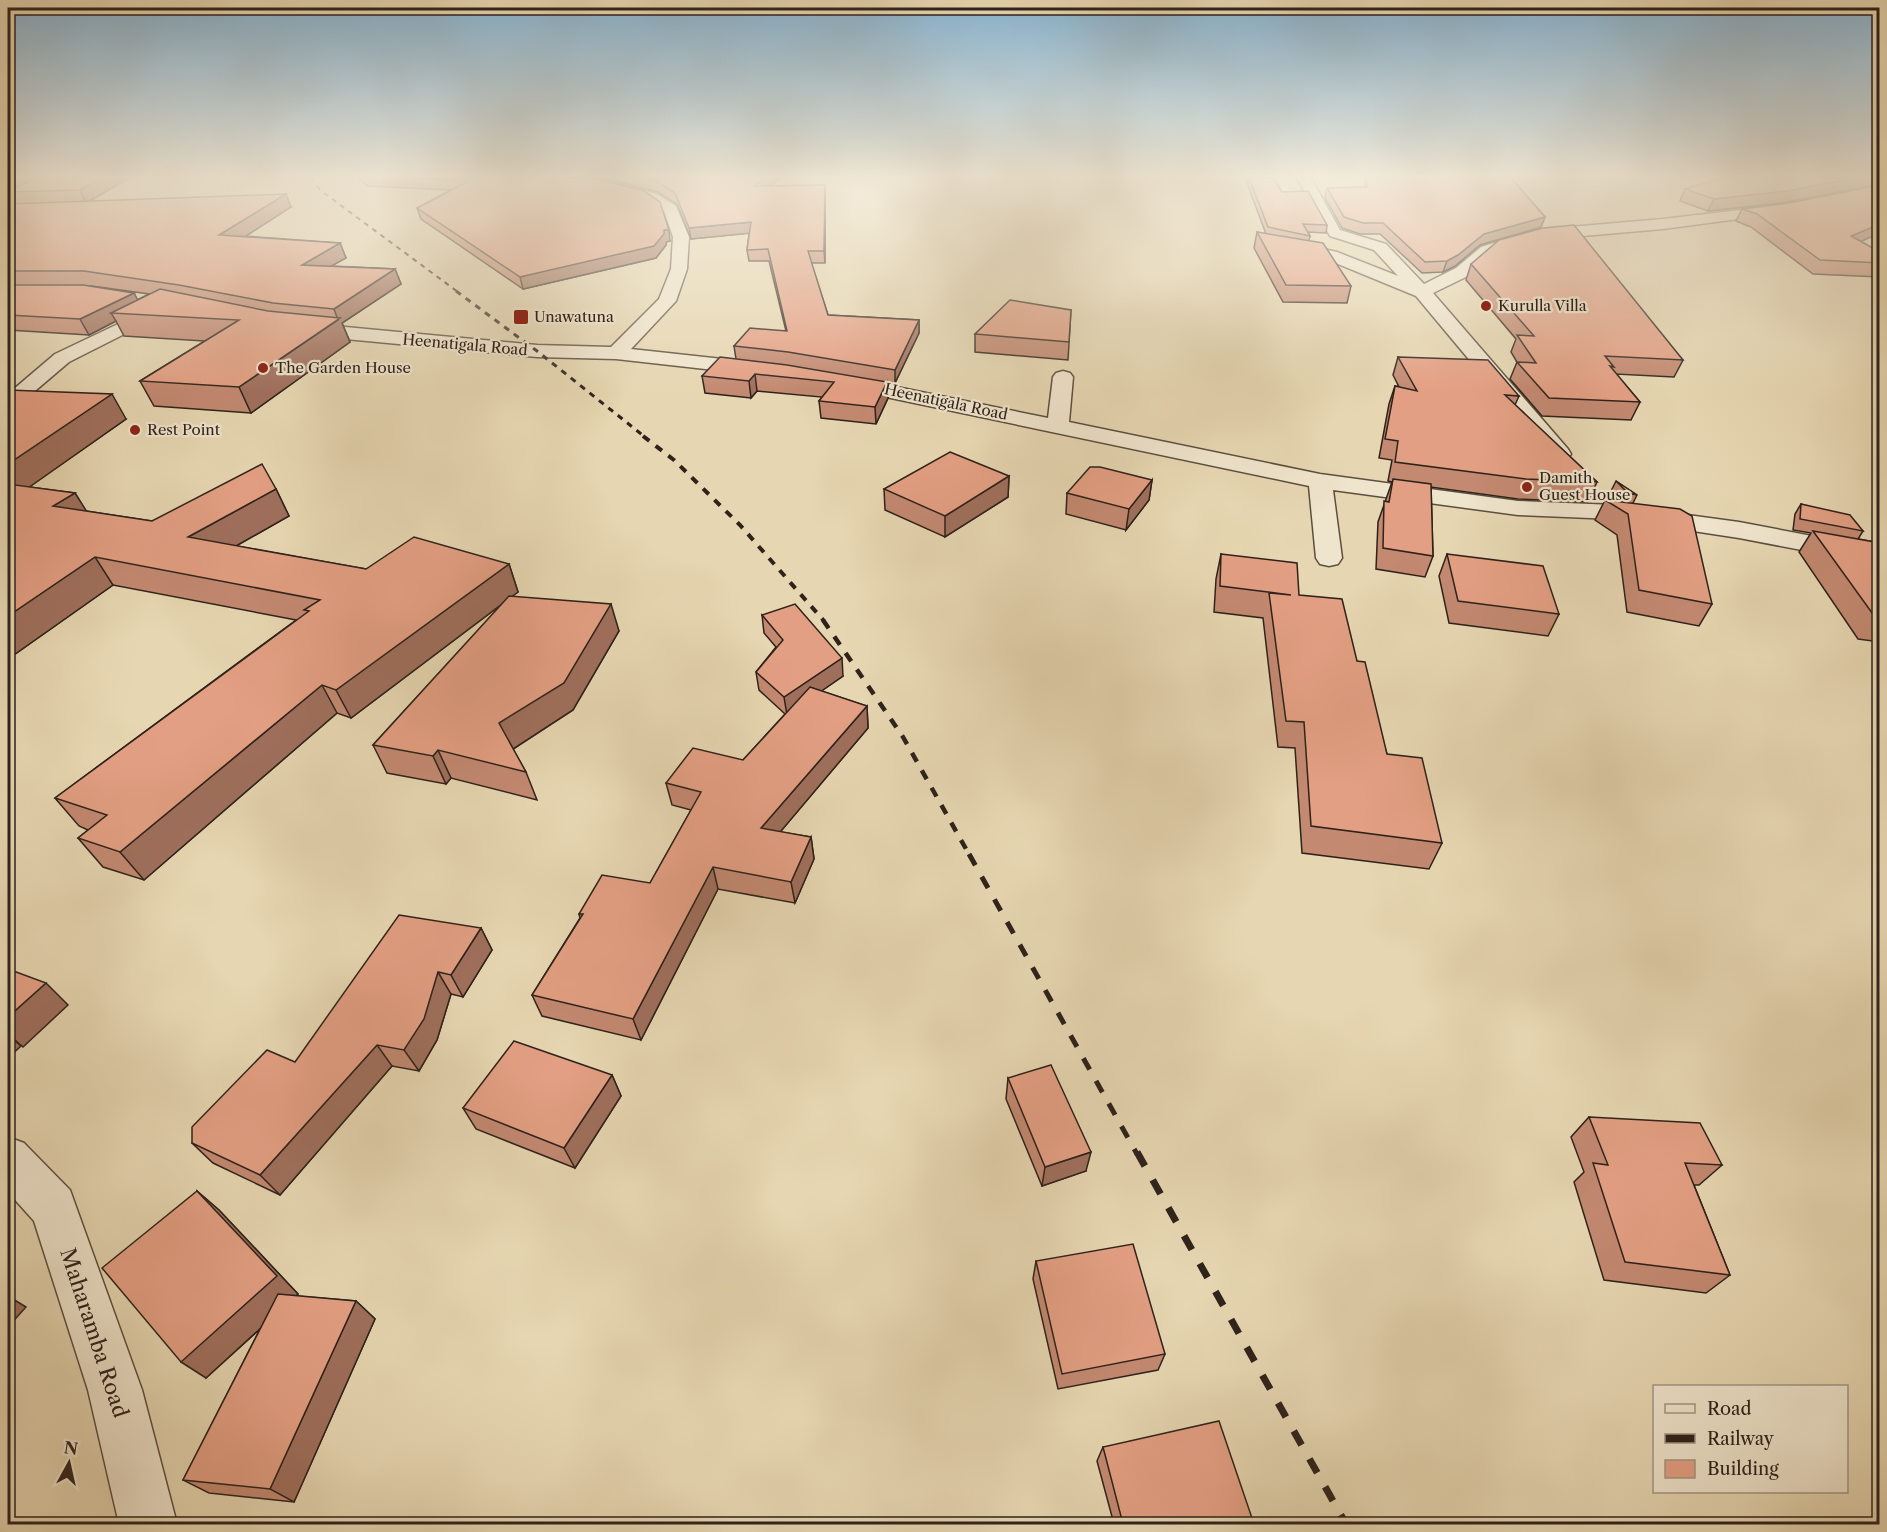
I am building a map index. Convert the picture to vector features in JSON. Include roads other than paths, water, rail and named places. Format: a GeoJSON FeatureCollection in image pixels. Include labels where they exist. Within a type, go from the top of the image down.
{"type":"FeatureCollection","features":[{"type":"Feature","properties":{"kind":"street"},"geometry":{"type":"LineString","coordinates":[[616,352],[666,301],[679,269],[680,249]]}},
{"type":"Feature","properties":{"kind":"street"},"geometry":{"type":"LineString","coordinates":[[1304,249],[1331,255],[1422,292],[1461,272],[1489,249]]}},
{"type":"Feature","properties":{"kind":"street"},"geometry":{"type":"LineString","coordinates":[[1382,249],[1422,292],[1571,466]]}},
{"type":"Feature","properties":{"kind":"street"},"geometry":{"type":"LineString","coordinates":[[8,404],[62,358],[174,305],[136,299]]}},
{"type":"Feature","properties":{"kind":"street","name":"Heenatigala Road"},"geometry":{"type":"LineString","coordinates":[[279,327],[537,351],[616,352],[778,371]]}},
{"type":"Feature","properties":{"kind":"street"},"geometry":{"type":"LineString","coordinates":[[1058,426],[1063,377]]}},
{"type":"Feature","properties":{"kind":"street","name":"Heenatigala Road"},"geometry":{"type":"LineString","coordinates":[[824,379],[893,391],[1320,481],[1518,508],[1614,512],[1739,530],[1880,557]]}},
{"type":"Feature","properties":{"kind":"street"},"geometry":{"type":"LineString","coordinates":[[1320,481],[1329,558]]}},
{"type":"Feature","properties":{"kind":"street"},"geometry":{"type":"LineString","coordinates":[[1592,489],[1614,512]]}},
{"type":"Feature","properties":{"kind":"street","name":"Maharamba Road"},"geometry":{"type":"LineString","coordinates":[[8,1159],[53,1207],[115,1390],[148,1524]]}},
{"type":"Feature","properties":{"kind":"railway"},"geometry":{"type":"LineString","coordinates":[[400,249],[458,292]]}},
{"type":"Feature","properties":{"kind":"railway"},"geometry":{"type":"LineString","coordinates":[[456,291],[537,351],[645,437]]}},
{"type":"Feature","properties":{"kind":"railway"},"geometry":{"type":"LineString","coordinates":[[643,436],[674,460],[740,525],[824,621]]}},
{"type":"Feature","properties":{"kind":"railway"},"geometry":{"type":"LineString","coordinates":[[823,620],[903,737],[970,856]]}},
{"type":"Feature","properties":{"kind":"railway"},"geometry":{"type":"LineString","coordinates":[[969,854],[1137,1154]]}},
{"type":"Feature","properties":{"kind":"railway"},"geometry":{"type":"LineString","coordinates":[[1137,1152],[1346,1524]]}},
{"type":"Feature","properties":{"kind":"place","name":"Kurulla Villa"},"geometry":{"type":"Point","coordinates":[1486,306]}},
{"type":"Feature","properties":{"kind":"place","name":"Unawatuna"},"geometry":{"type":"Point","coordinates":[521,317]}},
{"type":"Feature","properties":{"kind":"place","name":"The Garden House"},"geometry":{"type":"Point","coordinates":[263,368]}},
{"type":"Feature","properties":{"kind":"place","name":"Rest Point"},"geometry":{"type":"Point","coordinates":[135,430]}},
{"type":"Feature","properties":{"kind":"place","name":"Damith Guest House"},"geometry":{"type":"Point","coordinates":[1527,487]}}]}
